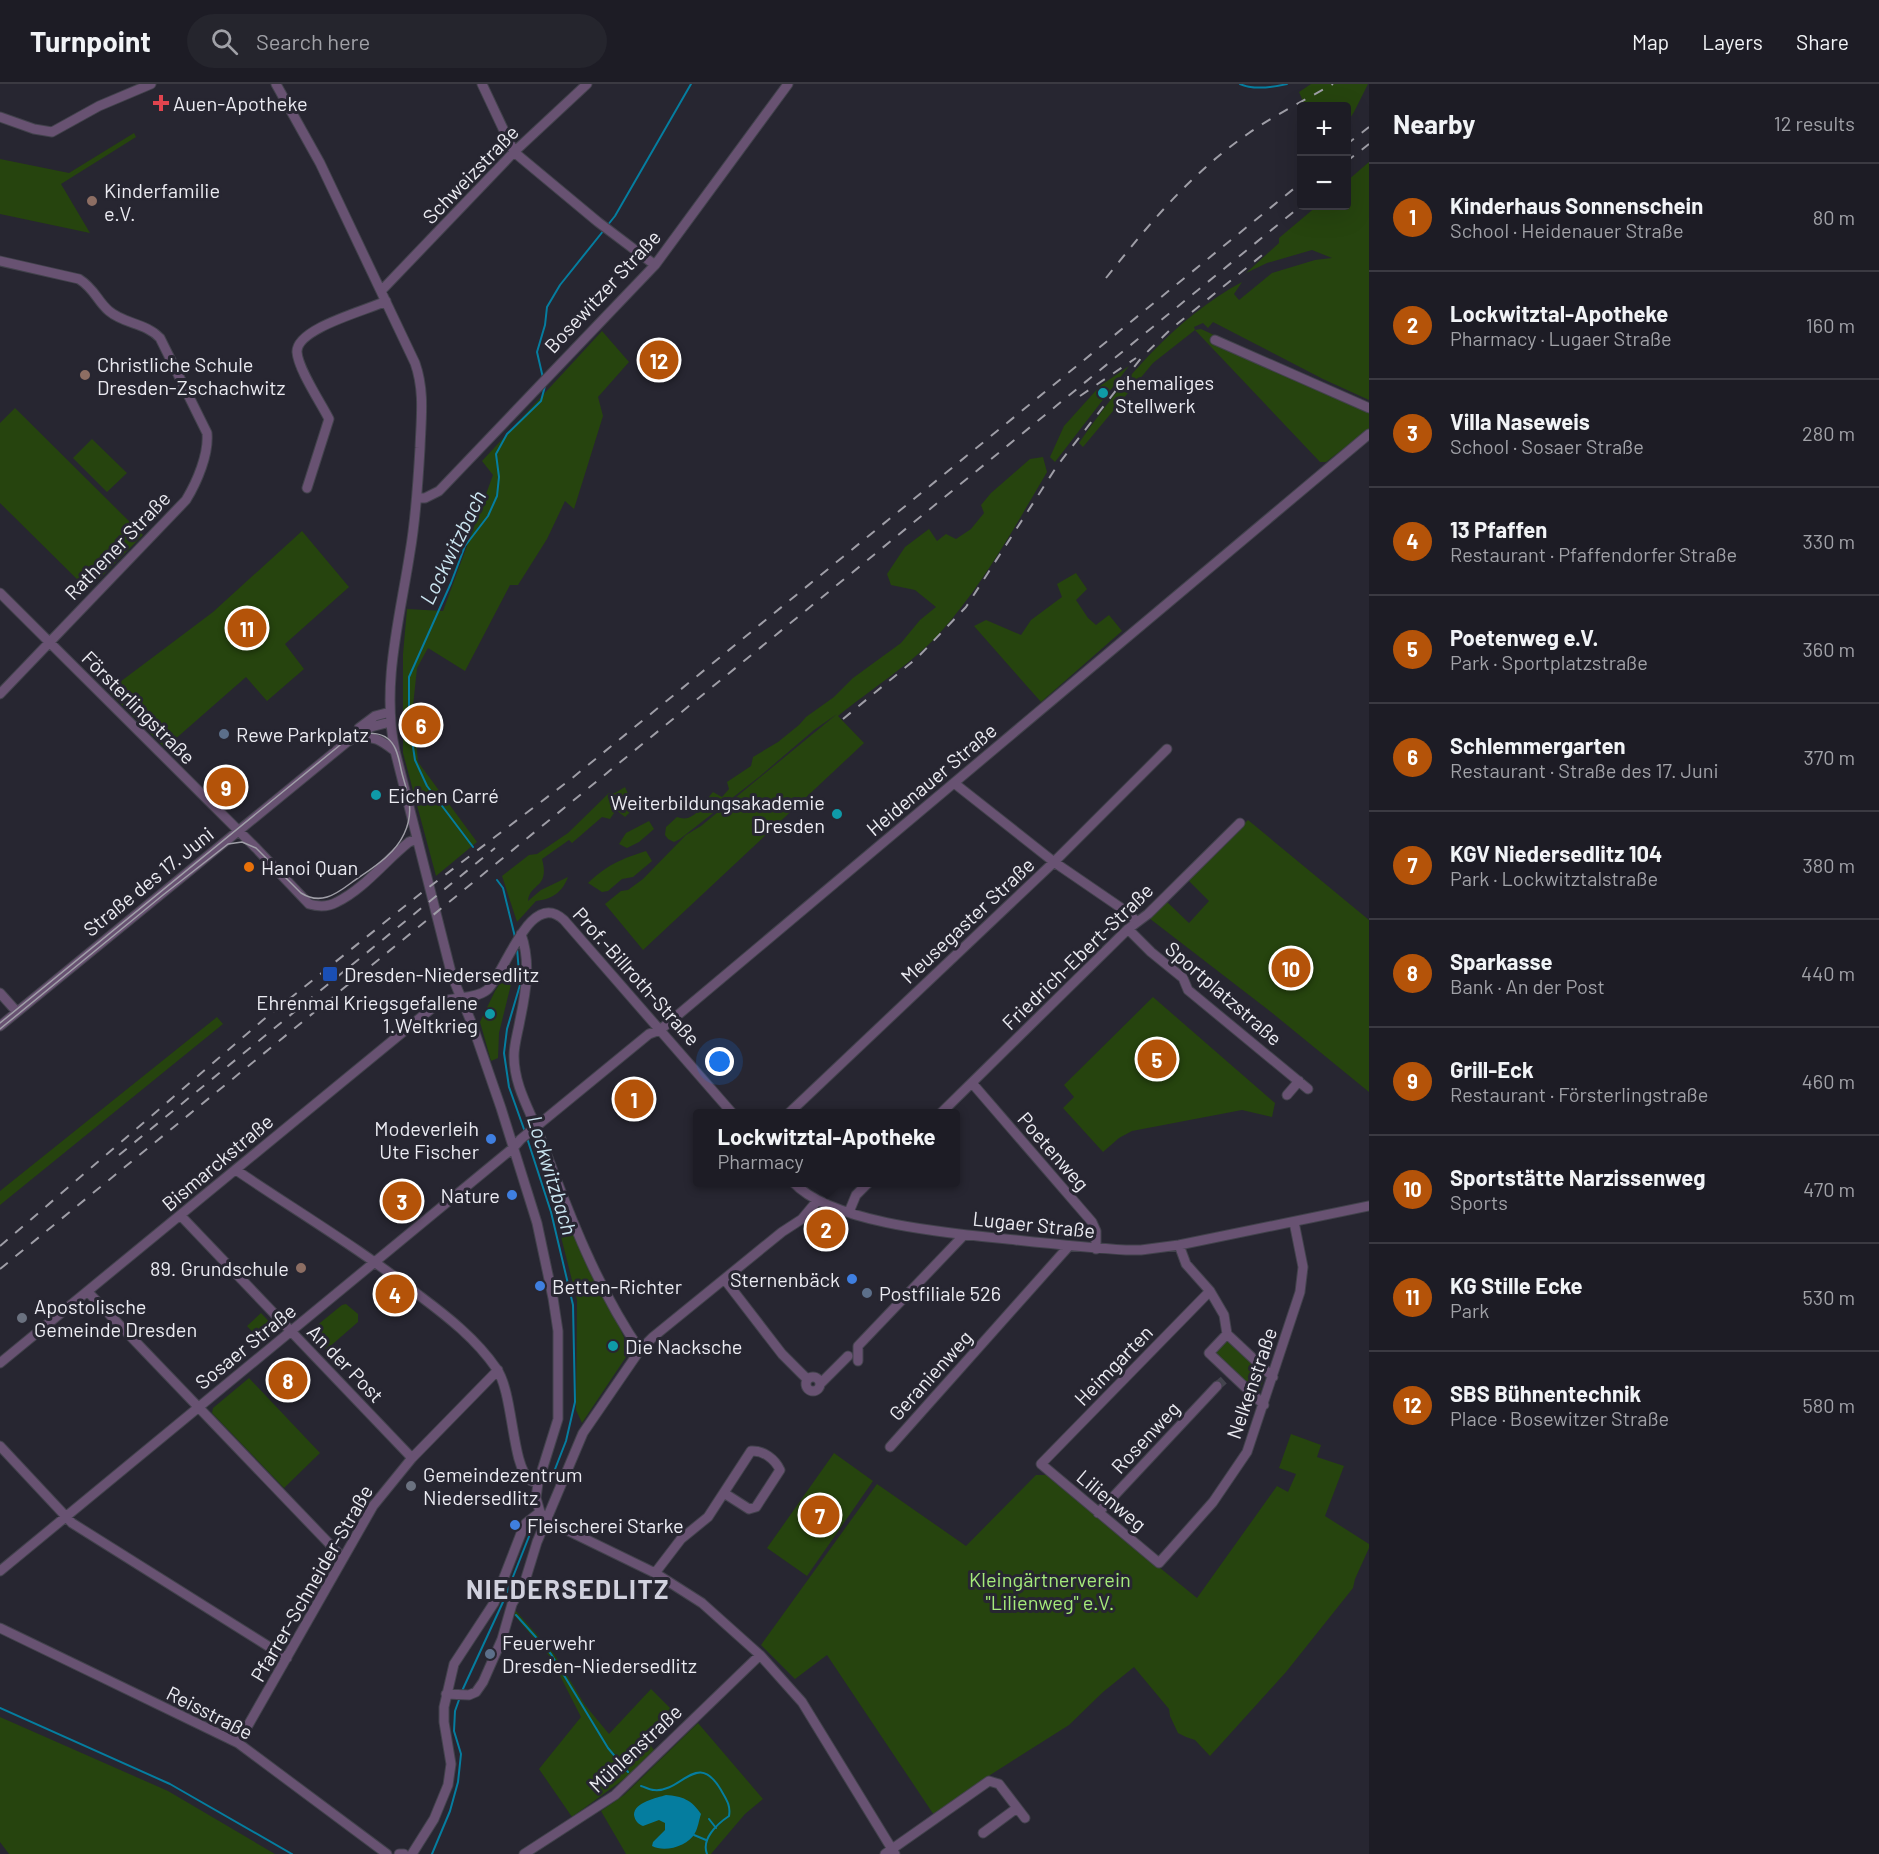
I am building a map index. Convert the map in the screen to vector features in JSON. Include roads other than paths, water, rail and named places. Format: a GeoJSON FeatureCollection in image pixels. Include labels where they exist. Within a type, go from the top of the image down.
{"type":"FeatureCollection","features":[{"type":"Feature","properties":{"kind":"street"},"geometry":{"type":"LineString","coordinates":[[0,117],[34,129],[52,132],[128,88],[151,84]]}},
{"type":"Feature","properties":{"kind":"street"},"geometry":{"type":"LineString","coordinates":[[276,84],[320,164],[415,363],[422,387],[417,498],[410,555],[393,649],[390,717],[394,751],[452,976],[494,1086],[539,1233],[558,1331],[558,1419],[538,1483],[536,1498],[543,1516],[655,1573],[702,1603],[760,1655],[802,1702],[891,1852],[989,1782],[999,1784],[1025,1818]]}},
{"type":"Feature","properties":{"kind":"street"},"geometry":{"type":"LineString","coordinates":[[482,84],[514,152],[598,222],[655,265]]}},
{"type":"Feature","properties":{"kind":"street","name":"Schweizstraße"},"geometry":{"type":"LineString","coordinates":[[381,291],[514,152],[587,84]]}},
{"type":"Feature","properties":{"kind":"street","name":"Bosewitzer Straße"},"geometry":{"type":"LineString","coordinates":[[417,498],[425,498],[439,490],[655,265],[788,84]]}},
{"type":"Feature","properties":{"kind":"street","name":"Rathener Straße"},"geometry":{"type":"LineString","coordinates":[[0,261],[79,279],[90,285],[110,312],[153,330],[160,338],[207,433],[207,444],[202,463],[186,500],[0,694]]}},
{"type":"Feature","properties":{"kind":"street"},"geometry":{"type":"LineString","coordinates":[[307,488],[329,419],[300,365],[297,354],[300,342],[307,334],[386,301]]}},
{"type":"Feature","properties":{"kind":"street"},"geometry":{"type":"LineString","coordinates":[[1215,340],[1369,408]]}},
{"type":"Feature","properties":{"kind":"street","name":"Heidenauer Straße"},"geometry":{"type":"LineString","coordinates":[[513,1148],[520,1139],[649,1034],[660,1030],[1369,434]]}},
{"type":"Feature","properties":{"kind":"street","name":"Försterlingstraße"},"geometry":{"type":"LineString","coordinates":[[0,593],[309,904],[320,907],[336,903],[366,881],[409,842],[417,839]]}},
{"type":"Feature","properties":{"kind":"street","name":"Straße des 17. Juni"},"geometry":{"type":"LineString","coordinates":[[0,1026],[375,716],[390,717]]}},
{"type":"Feature","properties":{"kind":"street"},"geometry":{"type":"LineString","coordinates":[[347,741],[366,736],[371,737],[382,741],[394,751]]}},
{"type":"Feature","properties":{"kind":"street","name":"Meusegaster Straße"},"geometry":{"type":"LineString","coordinates":[[792,1109],[1054,862],[1167,749]]}},
{"type":"Feature","properties":{"kind":"street"},"geometry":{"type":"LineString","coordinates":[[954,783],[1054,862],[1127,912],[1136,921]]}},
{"type":"Feature","properties":{"kind":"street","name":"Friedrich-Ebert-Straße"},"geometry":{"type":"LineString","coordinates":[[944,1109],[1136,921],[1148,914],[1240,823]]}},
{"type":"Feature","properties":{"kind":"street","name":"Prof.-Billroth-Straße"},"geometry":{"type":"LineString","coordinates":[[461,997],[486,990],[497,977],[531,921],[542,913],[554,912],[560,915],[729,1109]]}},
{"type":"Feature","properties":{"kind":"street","name":"Sportplatzstraße"},"geometry":{"type":"LineString","coordinates":[[1128,929],[1151,952],[1183,978],[1188,990],[1308,1089]]}},
{"type":"Feature","properties":{"kind":"street"},"geometry":{"type":"LineString","coordinates":[[520,936],[525,945],[527,969],[525,998],[514,1057],[522,1096],[585,1250],[628,1332],[640,1350]]}},
{"type":"Feature","properties":{"kind":"street"},"geometry":{"type":"LineString","coordinates":[[0,993],[17,1012]]}},
{"type":"Feature","properties":{"kind":"street","name":"Bismarckstraße"},"geometry":{"type":"LineString","coordinates":[[0,1363],[431,1009],[445,1001],[461,997]]}},
{"type":"Feature","properties":{"kind":"street"},"geometry":{"type":"LineString","coordinates":[[1287,1095],[1299,1081]]}},
{"type":"Feature","properties":{"kind":"street","name":"Poetenweg"},"geometry":{"type":"LineString","coordinates":[[972,1083],[1092,1222],[1096,1231],[1096,1249]]}},
{"type":"Feature","properties":{"kind":"street","name":"Sosaer Straße"},"geometry":{"type":"LineString","coordinates":[[0,1571],[513,1148]]}},
{"type":"Feature","properties":{"kind":"street"},"geometry":{"type":"LineString","coordinates":[[236,1170],[377,1262],[454,1322],[498,1370],[507,1391],[516,1446],[522,1467],[529,1479],[538,1483]]}},
{"type":"Feature","properties":{"kind":"street"},"geometry":{"type":"LineString","coordinates":[[455,1695],[476,1692],[483,1682],[502,1639],[512,1604],[525,1581],[543,1516],[583,1433],[640,1350],[653,1337],[782,1232],[802,1219],[817,1201],[799,1187]]}},
{"type":"Feature","properties":{"kind":"street"},"geometry":{"type":"LineString","coordinates":[[849,1212],[856,1194],[864,1187]]}},
{"type":"Feature","properties":{"kind":"street","name":"Lugaer Straße"},"geometry":{"type":"LineString","coordinates":[[817,1201],[890,1223],[964,1235],[1096,1249],[1141,1250],[1179,1245],[1369,1206]]}},
{"type":"Feature","properties":{"kind":"street","name":"An der Post"},"geometry":{"type":"LineString","coordinates":[[180,1216],[412,1458]]}},
{"type":"Feature","properties":{"kind":"street","name":"Nelkenstraße"},"geometry":{"type":"LineString","coordinates":[[1159,1563],[1213,1502],[1247,1452],[1300,1293],[1303,1267],[1294,1222]]}},
{"type":"Feature","properties":{"kind":"street"},"geometry":{"type":"LineString","coordinates":[[858,1360],[858,1346],[964,1235]]}},
{"type":"Feature","properties":{"kind":"street"},"geometry":{"type":"LineString","coordinates":[[1179,1245],[1186,1264],[1210,1291],[1224,1315],[1227,1334],[1273,1377]]}},
{"type":"Feature","properties":{"kind":"street","name":"Geranienweg"},"geometry":{"type":"LineString","coordinates":[[890,1447],[1069,1246]]}},
{"type":"Feature","properties":{"kind":"street"},"geometry":{"type":"LineString","coordinates":[[725,1280],[782,1354],[807,1379],[817,1377],[820,1383],[849,1356]]}},
{"type":"Feature","properties":{"kind":"street","name":"Heimgarten"},"geometry":{"type":"LineString","coordinates":[[1041,1464],[1210,1291]]}},
{"type":"Feature","properties":{"kind":"street"},"geometry":{"type":"LineString","coordinates":[[88,1292],[343,1558]]}},
{"type":"Feature","properties":{"kind":"street"},"geometry":{"type":"LineString","coordinates":[[1227,1334],[1209,1353],[1227,1376],[1264,1405]]}},
{"type":"Feature","properties":{"kind":"street","name":"Pfarrer-Schneider-Straße"},"geometry":{"type":"LineString","coordinates":[[238,1743],[373,1506],[412,1458],[498,1370]]}},
{"type":"Feature","properties":{"kind":"street","name":"Rosenweg"},"geometry":{"type":"LineString","coordinates":[[1098,1513],[1218,1386]]}},
{"type":"Feature","properties":{"kind":"street"},"geometry":{"type":"LineString","coordinates":[[0,1446],[72,1523],[287,1658]]}},
{"type":"Feature","properties":{"kind":"street"},"geometry":{"type":"LineString","coordinates":[[655,1573],[681,1539],[708,1517],[751,1451],[762,1452],[777,1463],[780,1470],[756,1507],[749,1509],[724,1493]]}},
{"type":"Feature","properties":{"kind":"street","name":"Lilienweg"},"geometry":{"type":"LineString","coordinates":[[1041,1464],[1159,1563]]}},
{"type":"Feature","properties":{"kind":"street"},"geometry":{"type":"LineString","coordinates":[[412,1854],[434,1820],[448,1785],[451,1764],[444,1720],[455,1695],[454,1664],[494,1603],[526,1523],[543,1516]]}},
{"type":"Feature","properties":{"kind":"street","name":"Reisstraße"},"geometry":{"type":"LineString","coordinates":[[0,1628],[238,1743],[387,1854]]}},
{"type":"Feature","properties":{"kind":"street","name":"Mühlenstraße"},"geometry":{"type":"LineString","coordinates":[[524,1854],[615,1796],[760,1655]]}},
{"type":"Feature","properties":{"kind":"street"},"geometry":{"type":"LineString","coordinates":[[983,1833],[1017,1808]]}},
{"type":"Feature","properties":{"kind":"street"},"geometry":{"type":"LineString","coordinates":[[399,1854],[404,1854]]}},
{"type":"Feature","properties":{"kind":"water"},"geometry":{"type":"Polygon","coordinates":[[[666,1795],[686,1800],[694,1805],[701,1814],[692,1838],[682,1845],[663,1849],[652,1846],[665,1830],[665,1823],[659,1820],[643,1826],[637,1822],[634,1815],[642,1804],[666,1795]]]}},
{"type":"Feature","properties":{"kind":"waterway","name":"Lockwitzbach"},"geometry":{"type":"LineString","coordinates":[[607,226],[691,84]]}},
{"type":"Feature","properties":{"kind":"waterway"},"geometry":{"type":"LineString","coordinates":[[1240,84],[1257,87],[1287,84]]}},
{"type":"Feature","properties":{"kind":"waterway","name":"Lockwitzbach"},"geometry":{"type":"LineString","coordinates":[[543,378],[537,352],[545,325],[547,307],[560,285],[604,230]]}},
{"type":"Feature","properties":{"kind":"waterway","name":"Lockwitzbach"},"geometry":{"type":"LineString","coordinates":[[473,847],[427,786],[415,760],[409,720],[409,677],[465,546],[488,516],[497,496],[499,477],[496,454],[507,434],[541,401],[545,386]]}},
{"type":"Feature","properties":{"kind":"waterway","name":"Lockwitzbach"},"geometry":{"type":"LineString","coordinates":[[497,880],[503,888],[515,937]]}},
{"type":"Feature","properties":{"kind":"waterway","name":"Lockwitzbach"},"geometry":{"type":"LineString","coordinates":[[517,948],[520,985],[507,1029],[504,1053],[509,1087],[525,1132]]}},
{"type":"Feature","properties":{"kind":"waterway","name":"Lockwitzbach"},"geometry":{"type":"LineString","coordinates":[[527,1138],[551,1212],[573,1305],[575,1402],[566,1441],[550,1482]]}},
{"type":"Feature","properties":{"kind":"waterway","name":"Lockwitzbach"},"geometry":{"type":"LineString","coordinates":[[462,1691],[503,1602],[530,1534]]}},
{"type":"Feature","properties":{"kind":"waterway"},"geometry":{"type":"LineString","coordinates":[[516,1615],[551,1654],[608,1748],[628,1772]]}},
{"type":"Feature","properties":{"kind":"waterway","name":"Lockwitzbach"},"geometry":{"type":"LineString","coordinates":[[432,1854],[450,1811],[458,1782],[461,1754],[454,1731],[455,1711],[460,1697]]}},
{"type":"Feature","properties":{"kind":"waterway"},"geometry":{"type":"LineString","coordinates":[[0,1708],[170,1784],[292,1854]]}},
{"type":"Feature","properties":{"kind":"waterway"},"geometry":{"type":"LineString","coordinates":[[641,1786],[652,1790],[664,1789],[697,1773],[704,1773],[712,1778],[729,1805],[729,1816],[708,1837],[707,1854]]}},
{"type":"Feature","properties":{"kind":"waterway"},"geometry":{"type":"LineString","coordinates":[[709,1819],[716,1828]]}},
{"type":"Feature","properties":{"kind":"waterway"},"geometry":{"type":"LineString","coordinates":[[694,1835],[706,1840]]}},
{"type":"Feature","properties":{"kind":"tunnel"},"geometry":{"type":"LineString","coordinates":[[1217,1386],[1225,1379]]}},
{"type":"Feature","properties":{"kind":"tram line"},"geometry":{"type":"LineString","coordinates":[[0,1023],[345,741],[358,735],[371,733],[390,740],[398,757],[410,812],[407,827],[400,842],[373,868],[333,895],[321,898],[308,897],[301,893],[256,848],[242,842],[228,844],[0,1029]]}},
{"type":"Feature","properties":{"kind":"railway"},"geometry":{"type":"LineString","coordinates":[[1106,278],[1172,200],[1208,165],[1259,126],[1333,84]]}},
{"type":"Feature","properties":{"kind":"railway"},"geometry":{"type":"LineString","coordinates":[[1351,141],[1369,127]]}},
{"type":"Feature","properties":{"kind":"railway"},"geometry":{"type":"LineString","coordinates":[[1351,158],[1369,144]]}},
{"type":"Feature","properties":{"kind":"railway"},"geometry":{"type":"LineString","coordinates":[[0,1246],[263,1020],[420,894],[571,779],[1297,186]]}},
{"type":"Feature","properties":{"kind":"railway"},"geometry":{"type":"LineString","coordinates":[[0,1269],[1297,209]]}},
{"type":"Feature","properties":{"kind":"railway"},"geometry":{"type":"LineString","coordinates":[[843,719],[918,657],[966,607],[1057,466],[1142,357],[1171,329],[1266,252]]}},
{"type":"Feature","properties":{"kind":"railway"},"geometry":{"type":"LineString","coordinates":[[1080,396],[1136,358]]}},
{"type":"Feature","properties":{"kind":"railway"},"geometry":{"type":"LineString","coordinates":[[119,1155],[495,848]]}},
{"type":"Feature","properties":{"kind":"place","name":"Auen-Apotheke"},"geometry":{"type":"Point","coordinates":[161,103]}},
{"type":"Feature","properties":{"kind":"place","name":"Kinderfamilie e.V."},"geometry":{"type":"Point","coordinates":[92,201]}},
{"type":"Feature","properties":{"kind":"place","name":"SBS Bühnentechnik"},"geometry":{"type":"Point","coordinates":[659,360]}},
{"type":"Feature","properties":{"kind":"place","name":"Christliche Schule Dresden-Zschachwitz"},"geometry":{"type":"Point","coordinates":[85,375]}},
{"type":"Feature","properties":{"kind":"place","name":"ehemaliges Stellwerk"},"geometry":{"type":"Point","coordinates":[1103,393]}},
{"type":"Feature","properties":{"kind":"place","name":"KG Stille Ecke"},"geometry":{"type":"Point","coordinates":[247,628]}},
{"type":"Feature","properties":{"kind":"place","name":"Schlemmergarten"},"geometry":{"type":"Point","coordinates":[421,725]}},
{"type":"Feature","properties":{"kind":"place","name":"Rewe Parkplatz"},"geometry":{"type":"Point","coordinates":[224,734]}},
{"type":"Feature","properties":{"kind":"place","name":"Grill-Eck"},"geometry":{"type":"Point","coordinates":[226,787]}},
{"type":"Feature","properties":{"kind":"place","name":"Eichen Carré"},"geometry":{"type":"Point","coordinates":[376,795]}},
{"type":"Feature","properties":{"kind":"place","name":"Weiterbildungsakademie Dresden"},"geometry":{"type":"Point","coordinates":[837,814]}},
{"type":"Feature","properties":{"kind":"place","name":"Hanoi Quan"},"geometry":{"type":"Point","coordinates":[249,867]}},
{"type":"Feature","properties":{"kind":"place","name":"Sportstätte Narzissenweg"},"geometry":{"type":"Point","coordinates":[1291,968]}},
{"type":"Feature","properties":{"kind":"place","name":"Dresden-Niedersedlitz"},"geometry":{"type":"Point","coordinates":[330,974]}},
{"type":"Feature","properties":{"kind":"place","name":"Ehrenmal Kriegsgefallene 1.Weltkrieg"},"geometry":{"type":"Point","coordinates":[490,1014]}},
{"type":"Feature","properties":{"kind":"place","name":"Poetenweg e.V."},"geometry":{"type":"Point","coordinates":[1157,1059]}},
{"type":"Feature","properties":{"kind":"place","name":"Kinderhaus Sonnenschein"},"geometry":{"type":"Point","coordinates":[634,1099]}},
{"type":"Feature","properties":{"kind":"place","name":"Modeverleih Ute Fischer"},"geometry":{"type":"Point","coordinates":[491,1139]}},
{"type":"Feature","properties":{"kind":"place","name":"Nature"},"geometry":{"type":"Point","coordinates":[512,1195]}},
{"type":"Feature","properties":{"kind":"place","name":"Villa Naseweis"},"geometry":{"type":"Point","coordinates":[402,1201]}},
{"type":"Feature","properties":{"kind":"place","name":"Lockwitztal-Apotheke"},"geometry":{"type":"Point","coordinates":[826,1229]}},
{"type":"Feature","properties":{"kind":"place","name":"89. Grundschule"},"geometry":{"type":"Point","coordinates":[301,1268]}},
{"type":"Feature","properties":{"kind":"place","name":"Sternenbäck"},"geometry":{"type":"Point","coordinates":[852,1279]}},
{"type":"Feature","properties":{"kind":"place","name":"Betten-Richter"},"geometry":{"type":"Point","coordinates":[540,1286]}},
{"type":"Feature","properties":{"kind":"place","name":"Postfiliale 526"},"geometry":{"type":"Point","coordinates":[867,1293]}},
{"type":"Feature","properties":{"kind":"place","name":"13 Pfaffen"},"geometry":{"type":"Point","coordinates":[395,1294]}},
{"type":"Feature","properties":{"kind":"place","name":"Apostolische Gemeinde Dresden"},"geometry":{"type":"Point","coordinates":[22,1318]}},
{"type":"Feature","properties":{"kind":"place","name":"Die Nacksche"},"geometry":{"type":"Point","coordinates":[613,1346]}},
{"type":"Feature","properties":{"kind":"place","name":"Sparkasse"},"geometry":{"type":"Point","coordinates":[288,1380]}},
{"type":"Feature","properties":{"kind":"place","name":"Gemeindezentrum Niedersedlitz"},"geometry":{"type":"Point","coordinates":[411,1486]}},
{"type":"Feature","properties":{"kind":"place","name":"KGV Niedersedlitz 104"},"geometry":{"type":"Point","coordinates":[820,1515]}},
{"type":"Feature","properties":{"kind":"place","name":"Fleischerei Starke"},"geometry":{"type":"Point","coordinates":[515,1525]}},
{"type":"Feature","properties":{"kind":"place","name":"Feuerwehr Dresden-Niedersedlitz"},"geometry":{"type":"Point","coordinates":[490,1654]}},
{"type":"Feature","properties":{"kind":"district","name":"NIEDERSEDLITZ"},"geometry":{"type":"Point","coordinates":[568,1588]}},
{"type":"Feature","properties":{"kind":"park label","name":"Kleingärtnerverein \"Lilienweg\" e.V."},"geometry":{"type":"Point","coordinates":[1050,1590]}}]}
